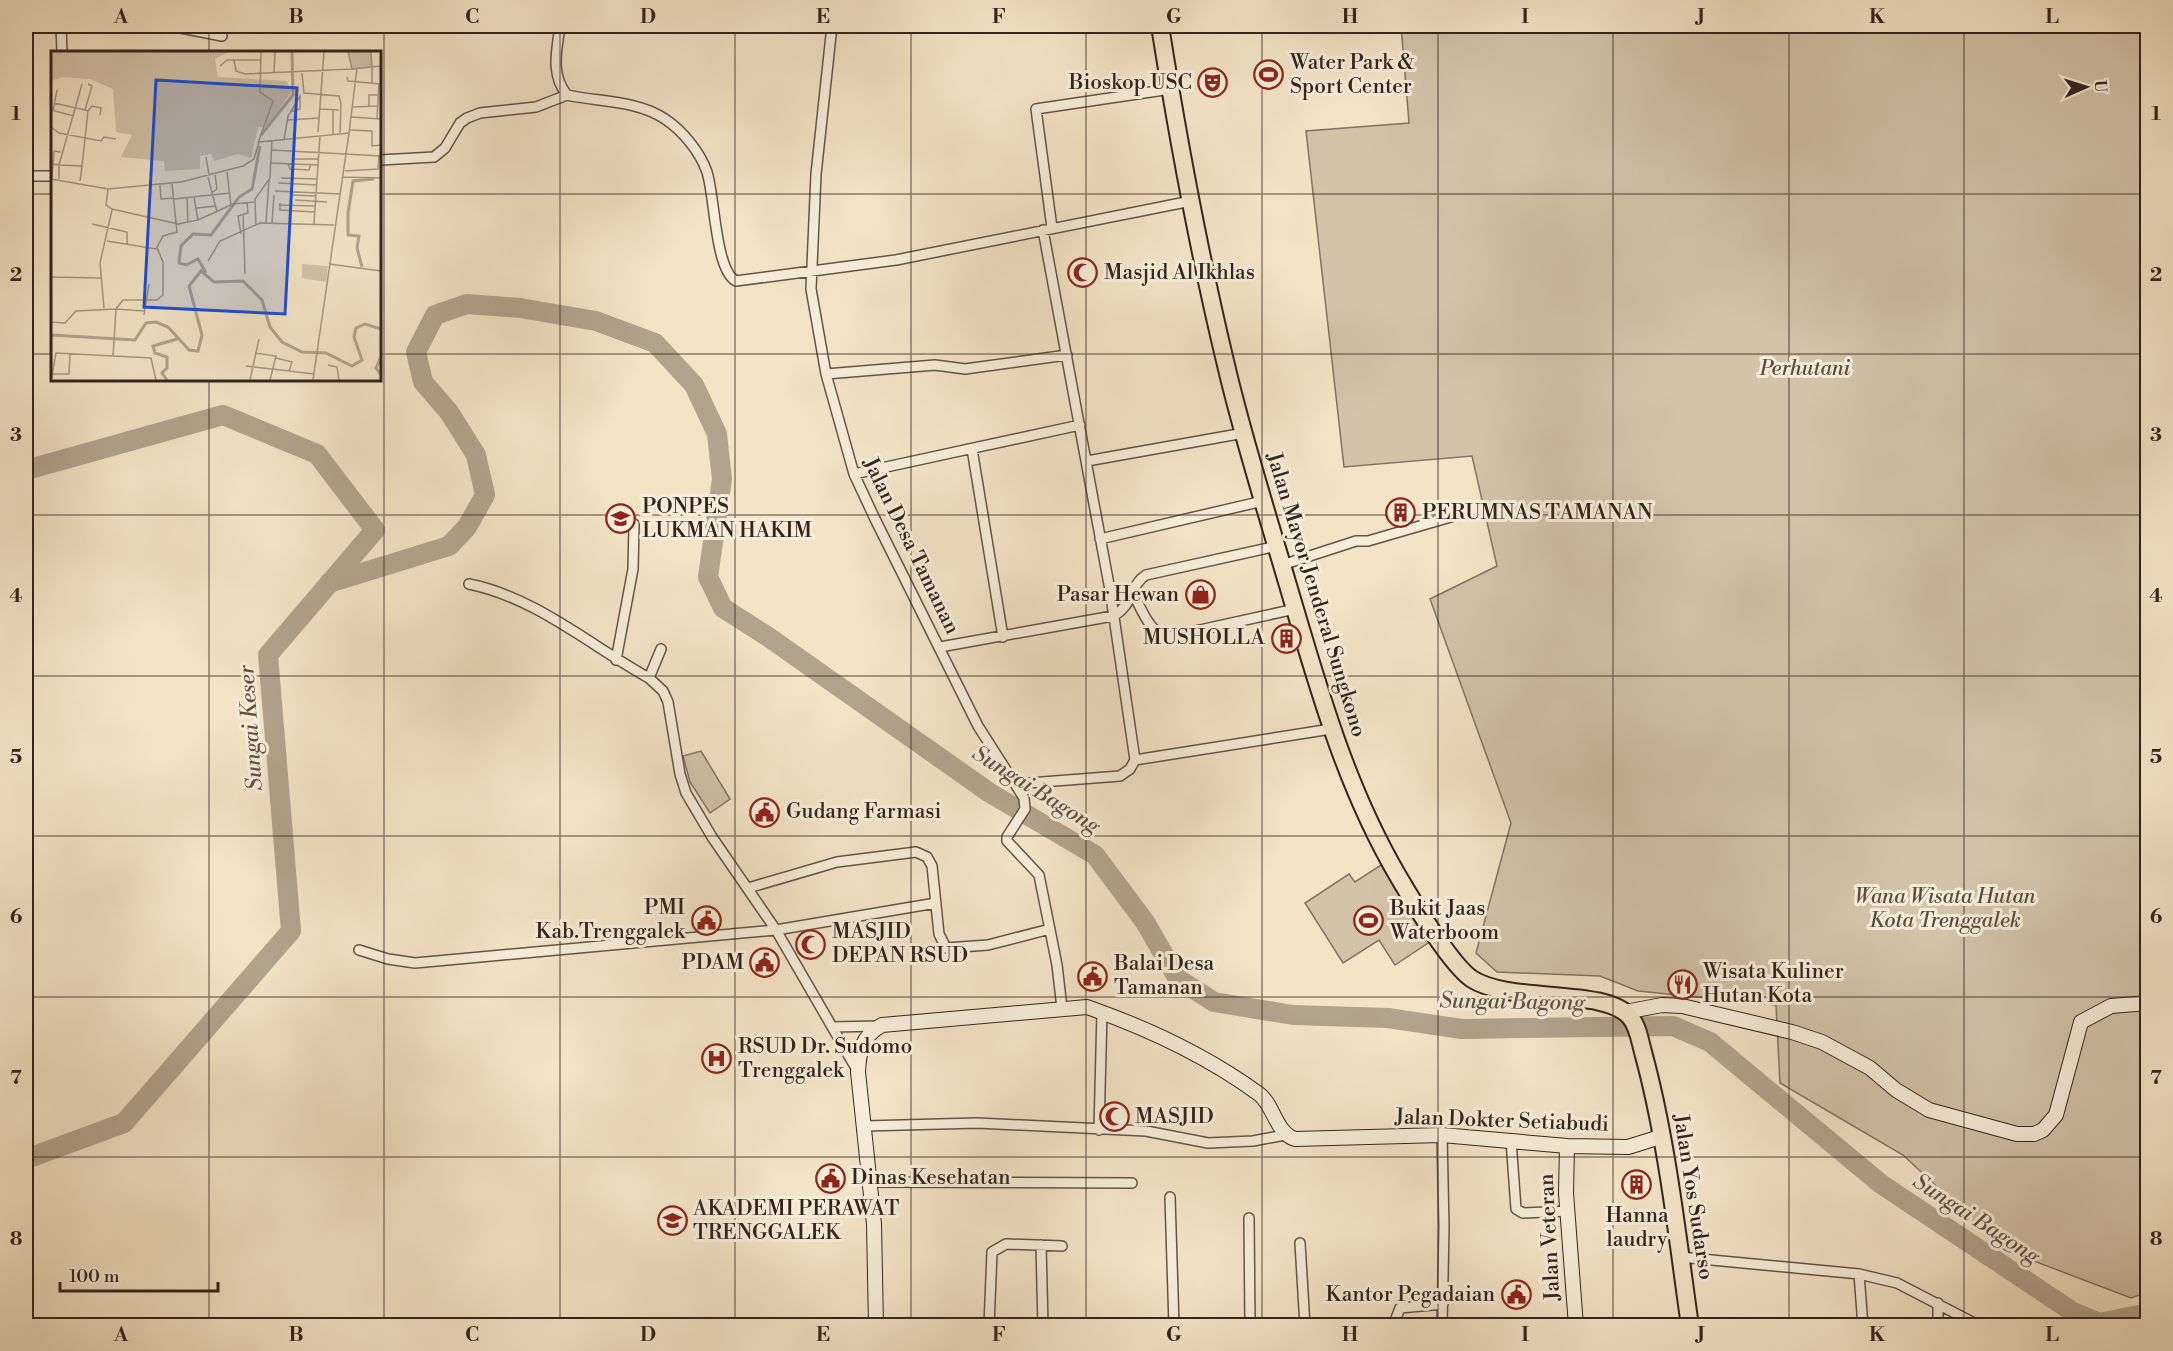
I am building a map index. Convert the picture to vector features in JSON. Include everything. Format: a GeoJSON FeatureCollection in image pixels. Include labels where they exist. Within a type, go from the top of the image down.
{"type":"FeatureCollection","features":[{"type":"Feature","properties":{"kind":"highway","name":"Jalan Mayor Jenderal Sungkono"},"geometry":{"type":"LineString","coordinates":[[1160,26],[1191,201],[1226,367],[1276,546],[1348,775],[1398,877],[1468,977],[1495,989],[1571,998],[1617,1007],[1629,1016]]}},
{"type":"Feature","properties":{"kind":"highway","name":"Jalan Yos Sudarso"},"geometry":{"type":"LineString","coordinates":[[1629,1016],[1649,1076],[1690,1326]]}},
{"type":"Feature","properties":{"kind":"street"},"geometry":{"type":"LineString","coordinates":[[61,26],[62,51]]}},
{"type":"Feature","properties":{"kind":"street"},"geometry":{"type":"LineString","coordinates":[[171,26],[222,36]]}},
{"type":"Feature","properties":{"kind":"street"},"geometry":{"type":"LineString","coordinates":[[560,26],[556,72],[557,81],[567,95]]}},
{"type":"Feature","properties":{"kind":"street","name":"Jalan Desa Tamanan"},"geometry":{"type":"LineString","coordinates":[[832,26],[816,174],[811,297],[825,374],[854,474],[898,568],[978,726],[1024,798],[1024,809],[1006,837],[1012,849],[1027,860],[1039,875],[1062,1008]]}},
{"type":"Feature","properties":{"kind":"street"},"geometry":{"type":"LineString","coordinates":[[1016,784],[1120,776],[1126,773],[1135,760],[1113,616],[1047,229],[1036,110],[1171,89]]}},
{"type":"Feature","properties":{"kind":"street"},"geometry":{"type":"LineString","coordinates":[[381,160],[434,157],[445,148],[460,123],[467,118],[480,113],[536,106],[567,95],[651,112],[665,119],[691,143],[706,170],[723,263],[731,278],[748,281],[896,260],[1191,201]]}},
{"type":"Feature","properties":{"kind":"street"},"geometry":{"type":"LineString","coordinates":[[26,176],[51,176]]}},
{"type":"Feature","properties":{"kind":"street"},"geometry":{"type":"LineString","coordinates":[[825,374],[935,365],[965,369],[1067,355]]}},
{"type":"Feature","properties":{"kind":"street"},"geometry":{"type":"LineString","coordinates":[[854,474],[1080,425]]}},
{"type":"Feature","properties":{"kind":"street"},"geometry":{"type":"LineString","coordinates":[[1087,461],[1244,433]]}},
{"type":"Feature","properties":{"kind":"street"},"geometry":{"type":"LineString","coordinates":[[972,449],[1003,637]]}},
{"type":"Feature","properties":{"kind":"street"},"geometry":{"type":"LineString","coordinates":[[1100,539],[1263,501]]}},
{"type":"Feature","properties":{"kind":"street"},"geometry":{"type":"LineString","coordinates":[[1282,565],[1356,541],[1368,541],[1461,514]]}},
{"type":"Feature","properties":{"kind":"street"},"geometry":{"type":"LineString","coordinates":[[616,660],[633,569],[634,524]]}},
{"type":"Feature","properties":{"kind":"street"},"geometry":{"type":"LineString","coordinates":[[940,647],[1113,616],[1123,611],[1140,579],[1146,575],[1276,546]]}},
{"type":"Feature","properties":{"kind":"street"},"geometry":{"type":"LineString","coordinates":[[470,584],[493,589],[520,601],[649,678],[663,691],[668,702],[680,774],[686,793],[776,930],[798,972],[858,1072]]}},
{"type":"Feature","properties":{"kind":"street"},"geometry":{"type":"LineString","coordinates":[[1132,594],[1153,630],[1159,635],[1168,637],[1295,609]]}},
{"type":"Feature","properties":{"kind":"street"},"geometry":{"type":"LineString","coordinates":[[649,678],[661,649]]}},
{"type":"Feature","properties":{"kind":"street"},"geometry":{"type":"LineString","coordinates":[[1135,760],[1332,729]]}},
{"type":"Feature","properties":{"kind":"street"},"geometry":{"type":"LineString","coordinates":[[748,888],[837,862],[916,852],[923,854],[930,861],[940,939],[946,948],[988,945],[1050,929]]}},
{"type":"Feature","properties":{"kind":"street"},"geometry":{"type":"LineString","coordinates":[[359,950],[388,959],[415,963],[552,948],[776,930],[936,903]]}},
{"type":"Feature","properties":{"kind":"street"},"geometry":{"type":"LineString","coordinates":[[1629,1016],[1662,1005],[1682,1006],[1792,1032],[1822,1042],[1870,1068],[1896,1090],[1929,1110],[2017,1134],[2034,1134],[2048,1126],[2056,1115],[2081,1022],[2111,1006],[2148,1003]]}},
{"type":"Feature","properties":{"kind":"street"},"geometry":{"type":"LineString","coordinates":[[833,1027],[882,1025],[1087,1007],[1206,1059],[1262,1095],[1285,1135],[1253,1141],[1208,1143],[1146,1131],[976,1123],[865,1126]]}},
{"type":"Feature","properties":{"kind":"street"},"geometry":{"type":"LineString","coordinates":[[1099,1130],[1102,1012]]}},
{"type":"Feature","properties":{"kind":"street"},"geometry":{"type":"LineString","coordinates":[[876,1326],[876,1247],[858,1072],[859,1050],[865,1039],[882,1025]]}},
{"type":"Feature","properties":{"kind":"street","name":"Jalan Dokter Setiabudi"},"geometry":{"type":"LineString","coordinates":[[1285,1135],[1295,1139],[1442,1135],[1566,1146],[1628,1147],[1660,1137]]}},
{"type":"Feature","properties":{"kind":"street"},"geometry":{"type":"LineString","coordinates":[[1442,1135],[1442,1326]]}},
{"type":"Feature","properties":{"kind":"street"},"geometry":{"type":"LineString","coordinates":[[1510,1140],[1516,1209],[1523,1213],[1568,1211]]}},
{"type":"Feature","properties":{"kind":"street","name":"Jalan Veteran"},"geometry":{"type":"LineString","coordinates":[[1566,1146],[1576,1326]]}},
{"type":"Feature","properties":{"kind":"street"},"geometry":{"type":"LineString","coordinates":[[870,1182],[1132,1183]]}},
{"type":"Feature","properties":{"kind":"street"},"geometry":{"type":"LineString","coordinates":[[1170,1197],[1174,1326]]}},
{"type":"Feature","properties":{"kind":"street"},"geometry":{"type":"LineString","coordinates":[[1249,1218],[1250,1326]]}},
{"type":"Feature","properties":{"kind":"street"},"geometry":{"type":"LineString","coordinates":[[1300,1243],[1305,1326]]}},
{"type":"Feature","properties":{"kind":"street"},"geometry":{"type":"LineString","coordinates":[[989,1326],[992,1252],[1006,1244],[1062,1246]]}},
{"type":"Feature","properties":{"kind":"street"},"geometry":{"type":"LineString","coordinates":[[1041,1245],[1042,1326]]}},
{"type":"Feature","properties":{"kind":"street"},"geometry":{"type":"LineString","coordinates":[[1680,1257],[1859,1274],[1897,1283],[1980,1326]]}},
{"type":"Feature","properties":{"kind":"street"},"geometry":{"type":"LineString","coordinates":[[1859,1274],[1863,1326]]}},
{"type":"Feature","properties":{"kind":"street"},"geometry":{"type":"LineString","coordinates":[[1938,1303],[1938,1326]]}},
{"type":"Feature","properties":{"kind":"street"},"geometry":{"type":"LineString","coordinates":[[1393,1326],[1400,1308],[1443,1304]]}},
{"type":"Feature","properties":{"kind":"green space","name":"Perhutani"},"geometry":{"type":"Polygon","coordinates":[[[1401,26],[2147,26],[2147,1292],[2131,1298],[2005,1250],[1903,1155],[1780,1083],[1776,1005],[1638,991],[1600,976],[1497,972],[1476,953],[1511,823],[1430,599],[1497,566],[1472,456],[1344,467],[1306,131],[1409,123],[1401,26]]]}},
{"type":"Feature","properties":{"kind":"green space"},"geometry":{"type":"Polygon","coordinates":[[[701,751],[730,799],[710,813],[690,782],[683,756],[701,751]]]}},
{"type":"Feature","properties":{"kind":"green space","name":"Bukit Jaas Waterboom"},"geometry":{"type":"Polygon","coordinates":[[[1384,863],[1434,939],[1395,965],[1379,940],[1343,963],[1305,903],[1349,874],[1355,882],[1384,863]]]}},
{"type":"Feature","properties":{"kind":"waterway","name":"Sungai Bagong"},"geometry":{"type":"LineString","coordinates":[[329,583],[449,546],[467,527],[485,495],[476,455],[449,412],[423,382],[416,352],[435,315],[467,304],[520,308],[596,321],[655,343],[694,385],[717,434],[722,479],[708,577],[723,608],[767,636],[990,793],[1095,855],[1145,922],[1178,979],[1214,1002],[1293,1015],[1388,1018],[1462,1029],[1673,1026],[1710,1042],[1881,1184],[2073,1312],[2099,1323],[2148,1313]]}},
{"type":"Feature","properties":{"kind":"waterway","name":"Sungai Keser"},"geometry":{"type":"LineString","coordinates":[[26,470],[223,415],[317,454],[375,530],[268,655],[291,931],[124,1123],[26,1159]]}},
{"type":"Feature","properties":{"kind":"place","name":"Water Park & Sport Center"},"geometry":{"type":"Point","coordinates":[1269,75]}},
{"type":"Feature","properties":{"kind":"place","name":"Bioskop USC"},"geometry":{"type":"Point","coordinates":[1213,83]}},
{"type":"Feature","properties":{"kind":"place","name":"Masjid Al Ikhlas"},"geometry":{"type":"Point","coordinates":[1083,273]}},
{"type":"Feature","properties":{"kind":"place","name":"PERUMNAS TAMANAN"},"geometry":{"type":"Point","coordinates":[1401,513]}},
{"type":"Feature","properties":{"kind":"place","name":"PONPES LUKMAN HAKIM"},"geometry":{"type":"Point","coordinates":[621,519]}},
{"type":"Feature","properties":{"kind":"place","name":"Pasar Hewan"},"geometry":{"type":"Point","coordinates":[1200,595]}},
{"type":"Feature","properties":{"kind":"place","name":"MUSHOLLA"},"geometry":{"type":"Point","coordinates":[1286,638]}},
{"type":"Feature","properties":{"kind":"place","name":"Gudang Farmasi"},"geometry":{"type":"Point","coordinates":[765,812]}},
{"type":"Feature","properties":{"kind":"place","name":"PMI Kab.Trenggalek"},"geometry":{"type":"Point","coordinates":[706,920]}},
{"type":"Feature","properties":{"kind":"place","name":"Bukit Jaas Waterboom"},"geometry":{"type":"Point","coordinates":[1369,921]}},
{"type":"Feature","properties":{"kind":"place","name":"MASJID DEPAN RSUD"},"geometry":{"type":"Point","coordinates":[811,944]}},
{"type":"Feature","properties":{"kind":"place","name":"PDAM"},"geometry":{"type":"Point","coordinates":[765,963]}},
{"type":"Feature","properties":{"kind":"place","name":"Balai Desa Tamanan"},"geometry":{"type":"Point","coordinates":[1093,976]}},
{"type":"Feature","properties":{"kind":"place","name":"Wisata Kuliner Hutan Kota"},"geometry":{"type":"Point","coordinates":[1682,984]}},
{"type":"Feature","properties":{"kind":"place","name":"RSUD Dr. Sudomo Trenggalek"},"geometry":{"type":"Point","coordinates":[717,1059]}},
{"type":"Feature","properties":{"kind":"place","name":"MASJID"},"geometry":{"type":"Point","coordinates":[1114,1117]}},
{"type":"Feature","properties":{"kind":"place","name":"Dinas Kesehatan"},"geometry":{"type":"Point","coordinates":[830,1178]}},
{"type":"Feature","properties":{"kind":"place","name":"Hanna laudry"},"geometry":{"type":"Point","coordinates":[1637,1185]}},
{"type":"Feature","properties":{"kind":"place","name":"AKADEMI PERAWAT TRENGGALEK"},"geometry":{"type":"Point","coordinates":[672,1221]}},
{"type":"Feature","properties":{"kind":"place","name":"Kantor Pegadaian"},"geometry":{"type":"Point","coordinates":[1516,1295]}},
{"type":"Feature","properties":{"kind":"park label","name":"Wana Wisata Hutan Kota Trenggalek"},"geometry":{"type":"Point","coordinates":[1945,909]}}]}
